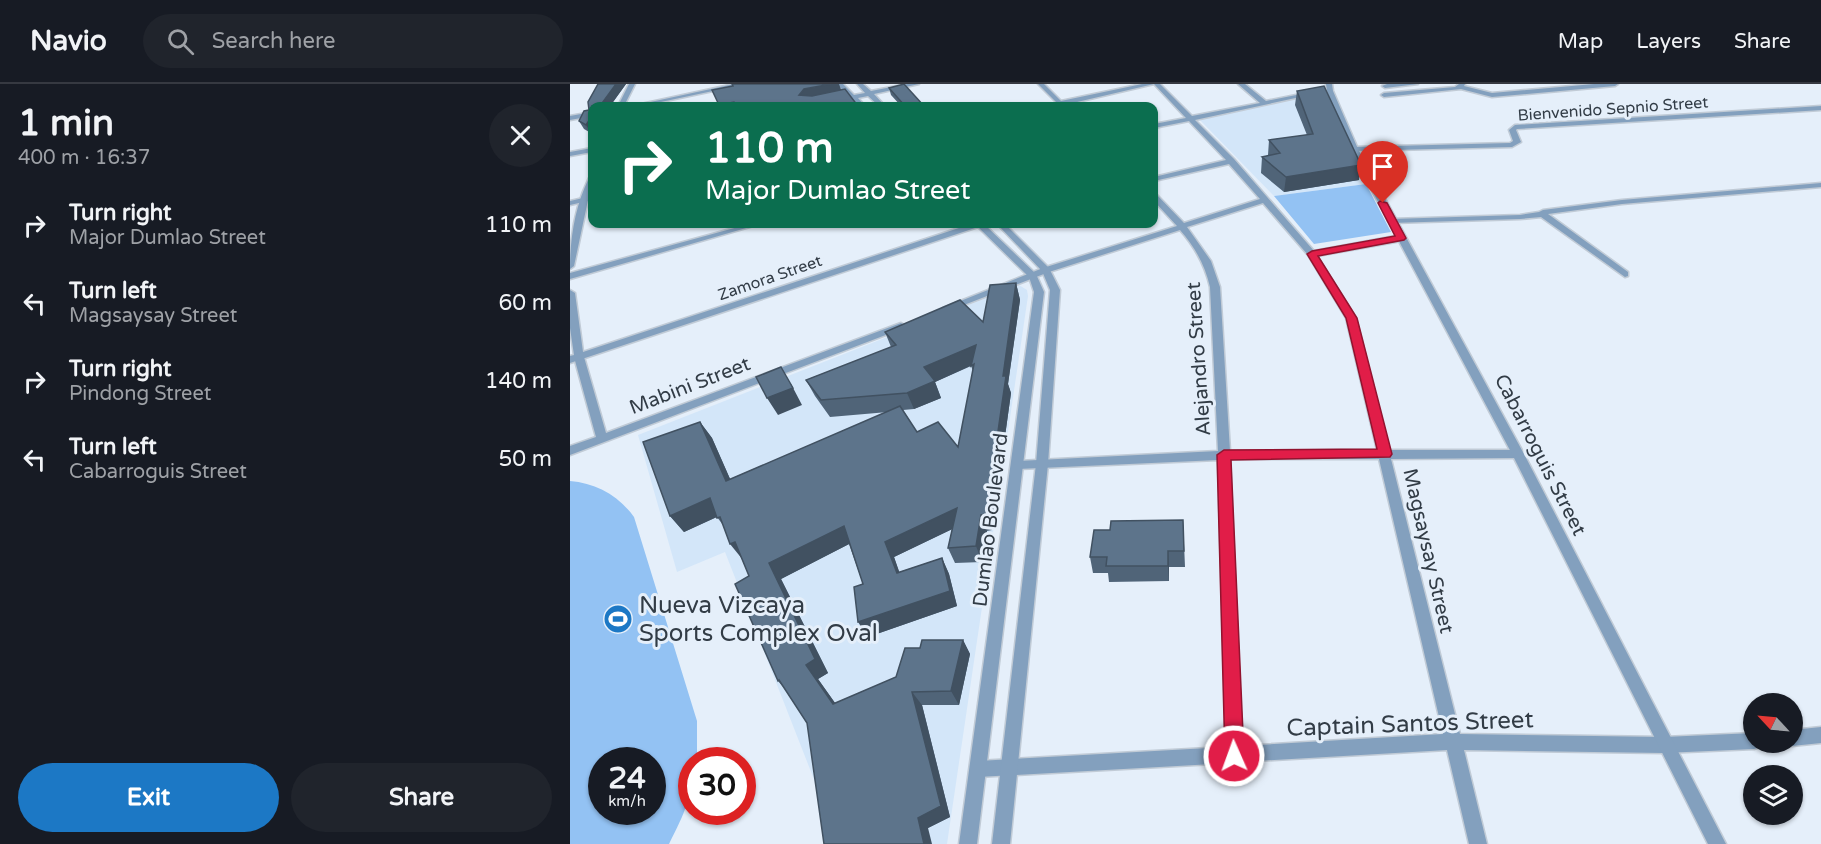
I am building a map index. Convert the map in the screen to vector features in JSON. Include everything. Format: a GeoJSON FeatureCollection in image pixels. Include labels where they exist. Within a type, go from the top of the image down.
{"type":"FeatureCollection","features":[{"type":"Feature","properties":{"kind":"street"},"geometry":{"type":"LineString","coordinates":[[623,102],[632,84]]}},
{"type":"Feature","properties":{"kind":"street"},"geometry":{"type":"LineString","coordinates":[[655,102],[743,84]]}},
{"type":"Feature","properties":{"kind":"street"},"geometry":{"type":"LineString","coordinates":[[840,84],[858,102]]}},
{"type":"Feature","properties":{"kind":"street"},"geometry":{"type":"LineString","coordinates":[[860,84],[878,102]]}},
{"type":"Feature","properties":{"kind":"street"},"geometry":{"type":"LineString","coordinates":[[829,102],[916,84]]}},
{"type":"Feature","properties":{"kind":"street"},"geometry":{"type":"LineString","coordinates":[[1041,84],[1058,102]]}},
{"type":"Feature","properties":{"kind":"street"},"geometry":{"type":"LineString","coordinates":[[1074,102],[1151,84]]}},
{"type":"Feature","properties":{"kind":"street","name":"Magsaysay Street"},"geometry":{"type":"LineString","coordinates":[[1157,84],[1231,161],[1312,254],[1351,318],[1478,844]]}},
{"type":"Feature","properties":{"kind":"street"},"geometry":{"type":"LineString","coordinates":[[1241,84],[1263,102]]}},
{"type":"Feature","properties":{"kind":"street"},"geometry":{"type":"LineString","coordinates":[[1385,86],[1415,84]]}},
{"type":"Feature","properties":{"kind":"street"},"geometry":{"type":"LineString","coordinates":[[1384,95],[1462,86],[1492,95],[1615,84]]}},
{"type":"Feature","properties":{"kind":"street"},"geometry":{"type":"LineString","coordinates":[[1158,125],[1329,88]]}},
{"type":"Feature","properties":{"kind":"street","name":"Cabarroguis Street"},"geometry":{"type":"LineString","coordinates":[[1329,88],[1354,149],[1518,454],[1664,745],[1717,844]]}},
{"type":"Feature","properties":{"kind":"street","name":"Bienvenido Sepnio Street"},"geometry":{"type":"LineString","coordinates":[[1354,149],[1512,145],[1517,142],[1512,130],[1515,128],[1821,108]]}},
{"type":"Feature","properties":{"kind":"street"},"geometry":{"type":"LineString","coordinates":[[570,118],[588,115]]}},
{"type":"Feature","properties":{"kind":"street"},"geometry":{"type":"LineString","coordinates":[[570,154],[588,151]]}},
{"type":"Feature","properties":{"kind":"street"},"geometry":{"type":"LineString","coordinates":[[1158,178],[1231,161]]}},
{"type":"Feature","properties":{"kind":"street"},"geometry":{"type":"LineString","coordinates":[[1392,221],[1520,217],[1543,214],[1549,210],[1622,201],[1821,185]]}},
{"type":"Feature","properties":{"kind":"street"},"geometry":{"type":"LineString","coordinates":[[570,203],[588,199],[570,266]]}},
{"type":"Feature","properties":{"kind":"street"},"geometry":{"type":"LineString","coordinates":[[933,314],[1046,270],[1265,200]]}},
{"type":"Feature","properties":{"kind":"street","name":"Alejandro Street"},"geometry":{"type":"LineString","coordinates":[[1158,201],[1204,253],[1212,269],[1217,309],[1224,455],[1234,756]]}},
{"type":"Feature","properties":{"kind":"street"},"geometry":{"type":"LineString","coordinates":[[1543,214],[1625,274]]}},
{"type":"Feature","properties":{"kind":"street"},"geometry":{"type":"LineString","coordinates":[[570,276],[742,228]]}},
{"type":"Feature","properties":{"kind":"street","name":"Zamora Street"},"geometry":{"type":"LineString","coordinates":[[575,359],[967,228]]}},
{"type":"Feature","properties":{"kind":"street"},"geometry":{"type":"LineString","coordinates":[[983,228],[1033,276]]}},
{"type":"Feature","properties":{"kind":"street"},"geometry":{"type":"LineString","coordinates":[[1001,844],[1042,464],[1055,290],[1046,270],[1004,228]]}},
{"type":"Feature","properties":{"kind":"street"},"geometry":{"type":"LineString","coordinates":[[1312,254],[1401,238]]}},
{"type":"Feature","properties":{"kind":"street","name":"Dumlao Boulevard"},"geometry":{"type":"LineString","coordinates":[[968,844],[1039,292],[1033,276]]}},
{"type":"Feature","properties":{"kind":"street"},"geometry":{"type":"LineString","coordinates":[[570,293],[575,359],[602,439]]}},
{"type":"Feature","properties":{"kind":"street","name":"Mabini Street"},"geometry":{"type":"LineString","coordinates":[[570,451],[911,322]]}},
{"type":"Feature","properties":{"kind":"street"},"geometry":{"type":"LineString","coordinates":[[1018,465],[1224,455],[1518,454]]}},
{"type":"Feature","properties":{"kind":"street"},"geometry":{"type":"LineString","coordinates":[[1803,737],[1821,735]]}},
{"type":"Feature","properties":{"kind":"street","name":"Captain Santos Street"},"geometry":{"type":"LineString","coordinates":[[978,769],[1453,742],[1664,745],[1743,741]]}},
{"type":"Feature","properties":{"kind":"shaded area"},"geometry":{"type":"Polygon","coordinates":[[[1324,93],[1366,184],[1274,196],[1198,118],[1267,102],[1324,93]]]}},
{"type":"Feature","properties":{"kind":"shaded area"},"geometry":{"type":"Polygon","coordinates":[[[1366,184],[1391,232],[1314,244],[1274,196],[1366,184]]]}},
{"type":"Feature","properties":{"kind":"shaded area"},"geometry":{"type":"Polygon","coordinates":[[[1019,285],[1027,290],[1028,296],[947,844],[830,844],[815,782],[725,552],[677,572],[638,435],[1019,285]]]}},
{"type":"Feature","properties":{"kind":"shaded area","name":"Nueva Vizcaya Sports Complex Oval"},"geometry":{"type":"Polygon","coordinates":[[[570,481],[580,482],[606,492],[634,517],[697,721],[697,747],[678,747],[678,825],[669,844],[570,844],[570,481]]]}},
{"type":"Feature","properties":{"kind":"building"},"geometry":{"type":"Polygon","coordinates":[[[598,84],[616,84],[603,102],[588,102],[598,84]]]}},
{"type":"Feature","properties":{"kind":"building"},"geometry":{"type":"Polygon","coordinates":[[[732,84],[831,84],[804,89],[799,95],[812,96],[845,89],[855,102],[718,102],[712,90],[733,86],[732,84]]]}},
{"type":"Feature","properties":{"kind":"building"},"geometry":{"type":"Polygon","coordinates":[[[904,84],[920,102],[901,102],[889,88],[904,84]]]}},
{"type":"Feature","properties":{"kind":"building"},"geometry":{"type":"Polygon","coordinates":[[[1324,86],[1361,165],[1286,177],[1262,157],[1280,153],[1269,140],[1313,134],[1297,91],[1324,86]]]}},
{"type":"Feature","properties":{"kind":"building"},"geometry":{"type":"Polygon","coordinates":[[[588,110],[586,125],[579,121],[584,111],[588,110]]]}},
{"type":"Feature","properties":{"kind":"building"},"geometry":{"type":"Polygon","coordinates":[[[1016,283],[1003,376],[1006,376],[986,514],[981,515],[976,546],[948,548],[957,508],[885,542],[897,573],[942,558],[950,591],[858,622],[854,587],[863,584],[844,526],[769,563],[815,659],[806,665],[833,704],[896,677],[905,648],[920,648],[922,640],[963,640],[951,691],[912,692],[941,806],[918,818],[924,844],[824,844],[807,723],[778,681],[735,584],[749,576],[735,542],[730,544],[710,498],[670,516],[643,442],[700,422],[726,481],[900,406],[917,432],[938,422],[958,447],[976,345],[924,367],[935,381],[907,393],[821,400],[806,380],[896,345],[885,332],[960,300],[983,322],[990,285],[1016,283]]]}},
{"type":"Feature","properties":{"kind":"building"},"geometry":{"type":"Polygon","coordinates":[[[781,367],[793,388],[767,398],[756,377],[781,367]]]}},
{"type":"Feature","properties":{"kind":"building"},"geometry":{"type":"Polygon","coordinates":[[[1183,520],[1184,551],[1168,551],[1168,566],[1106,566],[1107,557],[1090,557],[1094,530],[1110,530],[1111,521],[1183,520]]]}},
{"type":"Feature","properties":{"kind":"place","name":"Nueva Vizcaya Sports Complex Oval"},"geometry":{"type":"Point","coordinates":[618,619]}},
{"type":"Feature","properties":{"kind":"route"},"geometry":{"type":"LineString","coordinates":[[1234,756],[1224,455],[1385,454],[1351,318],[1346,306],[1312,254],[1401,238],[1383,203]]}}]}
